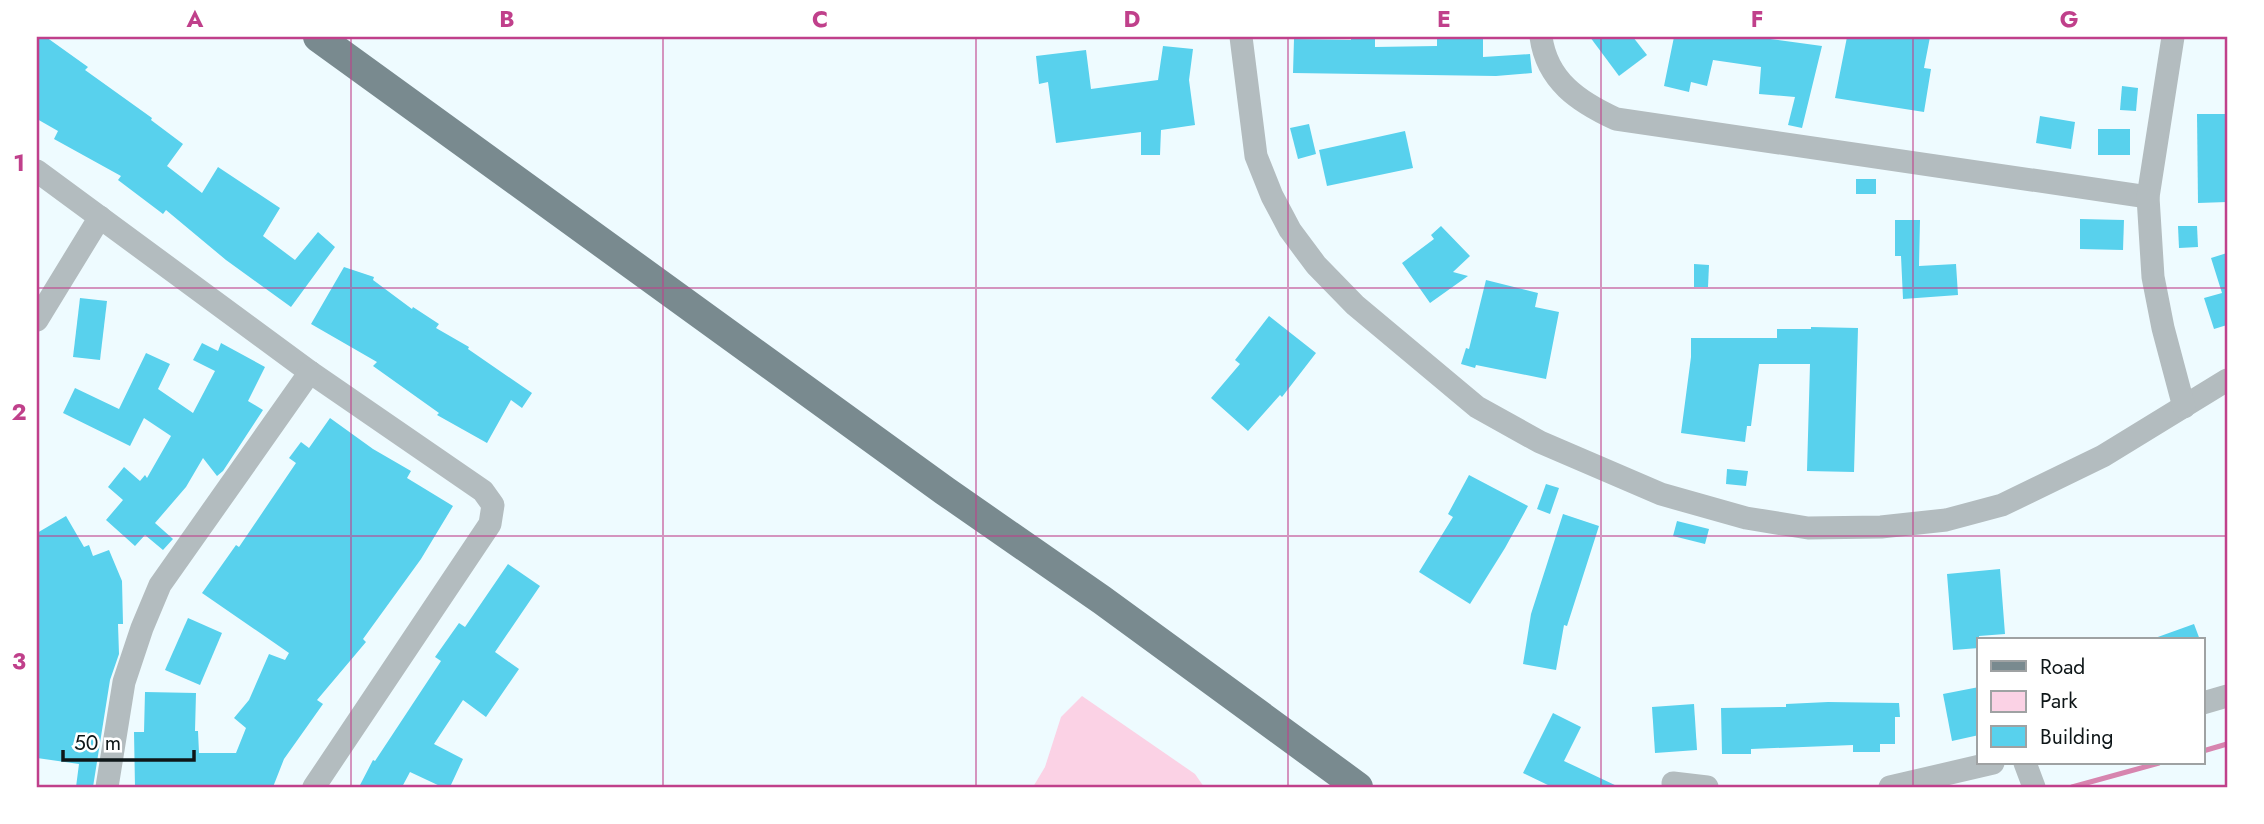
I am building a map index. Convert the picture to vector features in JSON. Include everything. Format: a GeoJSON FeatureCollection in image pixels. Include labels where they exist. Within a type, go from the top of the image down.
{"type":"FeatureCollection","features":[{"type":"Feature","properties":{"kind":"main road"},"geometry":{"type":"LineString","coordinates":[[318,37],[1358,787]]}},
{"type":"Feature","properties":{"kind":"street"},"geometry":{"type":"LineString","coordinates":[[1241,37],[1256,156],[1272,196],[1290,230],[1316,265],[1355,305],[1477,407],[1540,442],[1661,494],[1746,518],[1808,528],[1881,527],[1946,520],[2002,505],[2103,456],[2227,380]]}},
{"type":"Feature","properties":{"kind":"street"},"geometry":{"type":"LineString","coordinates":[[1541,37],[1559,80],[1587,106],[1616,119],[2147,197]]}},
{"type":"Feature","properties":{"kind":"street"},"geometry":{"type":"LineString","coordinates":[[2173,37],[2147,197],[2154,276],[2184,407]]}},
{"type":"Feature","properties":{"kind":"street"},"geometry":{"type":"LineString","coordinates":[[37,171],[310,372],[483,491],[493,505],[490,524],[314,787]]}},
{"type":"Feature","properties":{"kind":"street"},"geometry":{"type":"LineString","coordinates":[[37,320],[100,217]]}},
{"type":"Feature","properties":{"kind":"street"},"geometry":{"type":"LineString","coordinates":[[107,787],[124,682],[160,585],[310,372]]}},
{"type":"Feature","properties":{"kind":"street"},"geometry":{"type":"LineString","coordinates":[[2204,704],[2227,696]]}},
{"type":"Feature","properties":{"kind":"street"},"geometry":{"type":"LineString","coordinates":[[1889,787],[1989,764]]}},
{"type":"Feature","properties":{"kind":"street"},"geometry":{"type":"LineString","coordinates":[[2025,764],[2034,787]]}},
{"type":"Feature","properties":{"kind":"street"},"geometry":{"type":"LineString","coordinates":[[1673,783],[1707,787]]}},
{"type":"Feature","properties":{"kind":"green space"},"geometry":{"type":"Polygon","coordinates":[[[1082,696],[1195,774],[1204,787],[1033,787],[1045,767],[1061,717],[1082,696]]]}},
{"type":"Feature","properties":{"kind":"building"},"geometry":{"type":"Polygon","coordinates":[[[37,37],[46,37],[88,67],[85,70],[183,144],[167,166],[202,193],[218,167],[280,208],[263,236],[295,260],[318,232],[335,247],[291,307],[226,260],[166,210],[163,214],[118,180],[121,176],[54,139],[58,131],[37,119],[37,37]]]}},
{"type":"Feature","properties":{"kind":"building"},"geometry":{"type":"Polygon","coordinates":[[[1351,37],[1375,37],[1375,47],[1437,46],[1437,37],[1483,37],[1483,57],[1530,54],[1532,73],[1496,76],[1293,73],[1294,39],[1351,40],[1351,37]]]}},
{"type":"Feature","properties":{"kind":"building"},"geometry":{"type":"Polygon","coordinates":[[[1590,37],[1633,37],[1647,55],[1619,76],[1590,37]]]}},
{"type":"Feature","properties":{"kind":"building"},"geometry":{"type":"Polygon","coordinates":[[[1674,37],[1755,37],[1822,46],[1802,128],[1788,125],[1795,97],[1759,94],[1761,67],[1713,60],[1707,86],[1691,82],[1689,92],[1664,86],[1674,37]]]}},
{"type":"Feature","properties":{"kind":"building"},"geometry":{"type":"Polygon","coordinates":[[[1847,37],[1930,37],[1924,68],[1931,69],[1924,112],[1835,98],[1847,37]]]}},
{"type":"Feature","properties":{"kind":"building"},"geometry":{"type":"Polygon","coordinates":[[[1163,46],[1193,49],[1189,80],[1195,125],[1161,130],[1160,155],[1141,155],[1141,132],[1056,143],[1048,82],[1039,84],[1036,56],[1086,50],[1091,89],[1158,80],[1163,46]]]}},
{"type":"Feature","properties":{"kind":"building"},"geometry":{"type":"Polygon","coordinates":[[[2122,86],[2138,88],[2136,111],[2120,110],[2122,86]]]}},
{"type":"Feature","properties":{"kind":"building"},"geometry":{"type":"Polygon","coordinates":[[[2197,114],[2227,114],[2227,202],[2198,203],[2197,114]]]}},
{"type":"Feature","properties":{"kind":"building"},"geometry":{"type":"Polygon","coordinates":[[[2040,116],[2075,122],[2071,149],[2036,143],[2040,116]]]}},
{"type":"Feature","properties":{"kind":"building"},"geometry":{"type":"Polygon","coordinates":[[[1309,124],[1316,154],[1298,159],[1290,128],[1309,124]]]}},
{"type":"Feature","properties":{"kind":"building"},"geometry":{"type":"Polygon","coordinates":[[[2098,129],[2130,129],[2130,155],[2098,155],[2098,129]]]}},
{"type":"Feature","properties":{"kind":"building"},"geometry":{"type":"Polygon","coordinates":[[[1405,131],[1413,168],[1327,186],[1319,150],[1405,131]]]}},
{"type":"Feature","properties":{"kind":"building"},"geometry":{"type":"Polygon","coordinates":[[[1856,179],[1876,179],[1876,194],[1856,194],[1856,179]]]}},
{"type":"Feature","properties":{"kind":"building"},"geometry":{"type":"Polygon","coordinates":[[[2080,219],[2124,220],[2123,250],[2080,249],[2080,219]]]}},
{"type":"Feature","properties":{"kind":"building"},"geometry":{"type":"Polygon","coordinates":[[[1895,220],[1920,220],[1919,266],[1956,264],[1958,295],[1903,299],[1901,256],[1895,256],[1895,220]]]}},
{"type":"Feature","properties":{"kind":"building"},"geometry":{"type":"Polygon","coordinates":[[[1441,226],[1470,256],[1453,272],[1468,276],[1430,303],[1402,263],[1434,239],[1431,235],[1441,226]]]}},
{"type":"Feature","properties":{"kind":"building"},"geometry":{"type":"Polygon","coordinates":[[[2178,226],[2197,226],[2198,247],[2179,248],[2178,226]]]}},
{"type":"Feature","properties":{"kind":"building"},"geometry":{"type":"Polygon","coordinates":[[[2227,253],[2227,325],[2214,329],[2204,298],[2222,293],[2211,258],[2227,253]]]}},
{"type":"Feature","properties":{"kind":"building"},"geometry":{"type":"Polygon","coordinates":[[[1694,264],[1709,265],[1708,287],[1694,287],[1694,264]]]}},
{"type":"Feature","properties":{"kind":"building"},"geometry":{"type":"Polygon","coordinates":[[[344,267],[374,277],[373,280],[412,309],[413,307],[439,324],[436,328],[469,347],[468,349],[532,393],[522,408],[511,400],[487,443],[437,415],[439,413],[373,366],[377,362],[311,324],[344,267]]]}},
{"type":"Feature","properties":{"kind":"building"},"geometry":{"type":"Polygon","coordinates":[[[1486,280],[1538,293],[1535,307],[1559,312],[1546,379],[1461,364],[1466,348],[1469,349],[1486,280]]]}},
{"type":"Feature","properties":{"kind":"building"},"geometry":{"type":"Polygon","coordinates":[[[80,298],[107,301],[100,360],[73,357],[80,298]]]}},
{"type":"Feature","properties":{"kind":"building"},"geometry":{"type":"Polygon","coordinates":[[[1269,316],[1316,353],[1282,397],[1280,395],[1248,431],[1211,398],[1240,364],[1235,360],[1269,316]]]}},
{"type":"Feature","properties":{"kind":"building"},"geometry":{"type":"Polygon","coordinates":[[[1858,328],[1854,472],[1807,471],[1810,364],[1759,364],[1751,426],[1747,426],[1745,442],[1681,433],[1691,338],[1777,338],[1777,329],[1858,328]]]}},
{"type":"Feature","properties":{"kind":"building"},"geometry":{"type":"Polygon","coordinates":[[[202,343],[218,351],[221,343],[265,367],[248,401],[263,410],[223,471],[217,476],[203,458],[186,487],[155,523],[173,539],[163,550],[145,535],[135,546],[106,520],[123,500],[108,487],[124,467],[140,481],[145,475],[147,478],[171,436],[144,418],[130,446],[63,413],[75,388],[119,409],[146,353],[170,364],[158,389],[193,413],[215,371],[193,360],[202,343]]]}},
{"type":"Feature","properties":{"kind":"building"},"geometry":{"type":"Polygon","coordinates":[[[330,418],[373,449],[411,471],[407,478],[453,506],[421,559],[363,639],[366,642],[317,700],[323,704],[284,759],[273,787],[135,787],[134,732],[144,732],[145,692],[196,693],[195,731],[198,731],[199,753],[236,753],[246,728],[234,718],[249,700],[269,654],[285,660],[289,653],[202,593],[236,545],[239,547],[296,463],[289,458],[301,442],[309,448],[330,418]]]}},
{"type":"Feature","properties":{"kind":"building"},"geometry":{"type":"Polygon","coordinates":[[[1727,469],[1748,471],[1746,486],[1726,484],[1727,469]]]}},
{"type":"Feature","properties":{"kind":"building"},"geometry":{"type":"Polygon","coordinates":[[[1469,475],[1528,506],[1470,604],[1419,572],[1453,517],[1448,514],[1469,475]]]}},
{"type":"Feature","properties":{"kind":"building"},"geometry":{"type":"Polygon","coordinates":[[[1546,484],[1559,488],[1550,514],[1537,509],[1546,484]]]}},
{"type":"Feature","properties":{"kind":"building"},"geometry":{"type":"Polygon","coordinates":[[[1563,514],[1599,526],[1567,626],[1564,625],[1556,670],[1523,664],[1531,614],[1563,514]]]}},
{"type":"Feature","properties":{"kind":"building"},"geometry":{"type":"Polygon","coordinates":[[[66,516],[84,547],[89,545],[93,556],[109,550],[122,581],[123,624],[118,624],[119,654],[110,680],[93,787],[76,787],[79,764],[37,758],[37,533],[66,516]]]}},
{"type":"Feature","properties":{"kind":"building"},"geometry":{"type":"Polygon","coordinates":[[[1677,521],[1709,529],[1705,544],[1673,536],[1677,521]]]}},
{"type":"Feature","properties":{"kind":"building"},"geometry":{"type":"Polygon","coordinates":[[[508,564],[540,586],[495,652],[519,669],[486,717],[463,700],[434,744],[463,759],[450,787],[442,787],[410,772],[402,787],[359,787],[373,760],[375,761],[441,661],[435,657],[459,623],[465,627],[508,564]]]}},
{"type":"Feature","properties":{"kind":"building"},"geometry":{"type":"Polygon","coordinates":[[[2000,569],[2005,634],[1979,636],[1977,648],[1953,650],[1947,574],[2000,569]]]}},
{"type":"Feature","properties":{"kind":"building"},"geometry":{"type":"Polygon","coordinates":[[[188,618],[222,633],[200,685],[165,670],[188,618]]]}},
{"type":"Feature","properties":{"kind":"building"},"geometry":{"type":"Polygon","coordinates":[[[2194,624],[2199,638],[2155,638],[2194,624]]]}},
{"type":"Feature","properties":{"kind":"building"},"geometry":{"type":"Polygon","coordinates":[[[1977,687],[1977,735],[1952,741],[1943,694],[1977,687]]]}},
{"type":"Feature","properties":{"kind":"building"},"geometry":{"type":"Polygon","coordinates":[[[1899,703],[1900,717],[1895,717],[1895,744],[1880,744],[1880,752],[1853,752],[1853,745],[1751,749],[1751,754],[1722,754],[1721,708],[1786,707],[1786,704],[1899,703]]]}},
{"type":"Feature","properties":{"kind":"building"},"geometry":{"type":"Polygon","coordinates":[[[1694,704],[1697,750],[1655,753],[1652,707],[1694,704]]]}},
{"type":"Feature","properties":{"kind":"building"},"geometry":{"type":"Polygon","coordinates":[[[1553,713],[1581,727],[1564,761],[1619,787],[1552,787],[1523,773],[1553,713]]]}},
{"type":"Feature","properties":{"kind":"waterway"},"geometry":{"type":"LineString","coordinates":[[2204,751],[2227,744]]}},
{"type":"Feature","properties":{"kind":"waterway"},"geometry":{"type":"LineString","coordinates":[[2072,787],[2155,764]]}}]}
